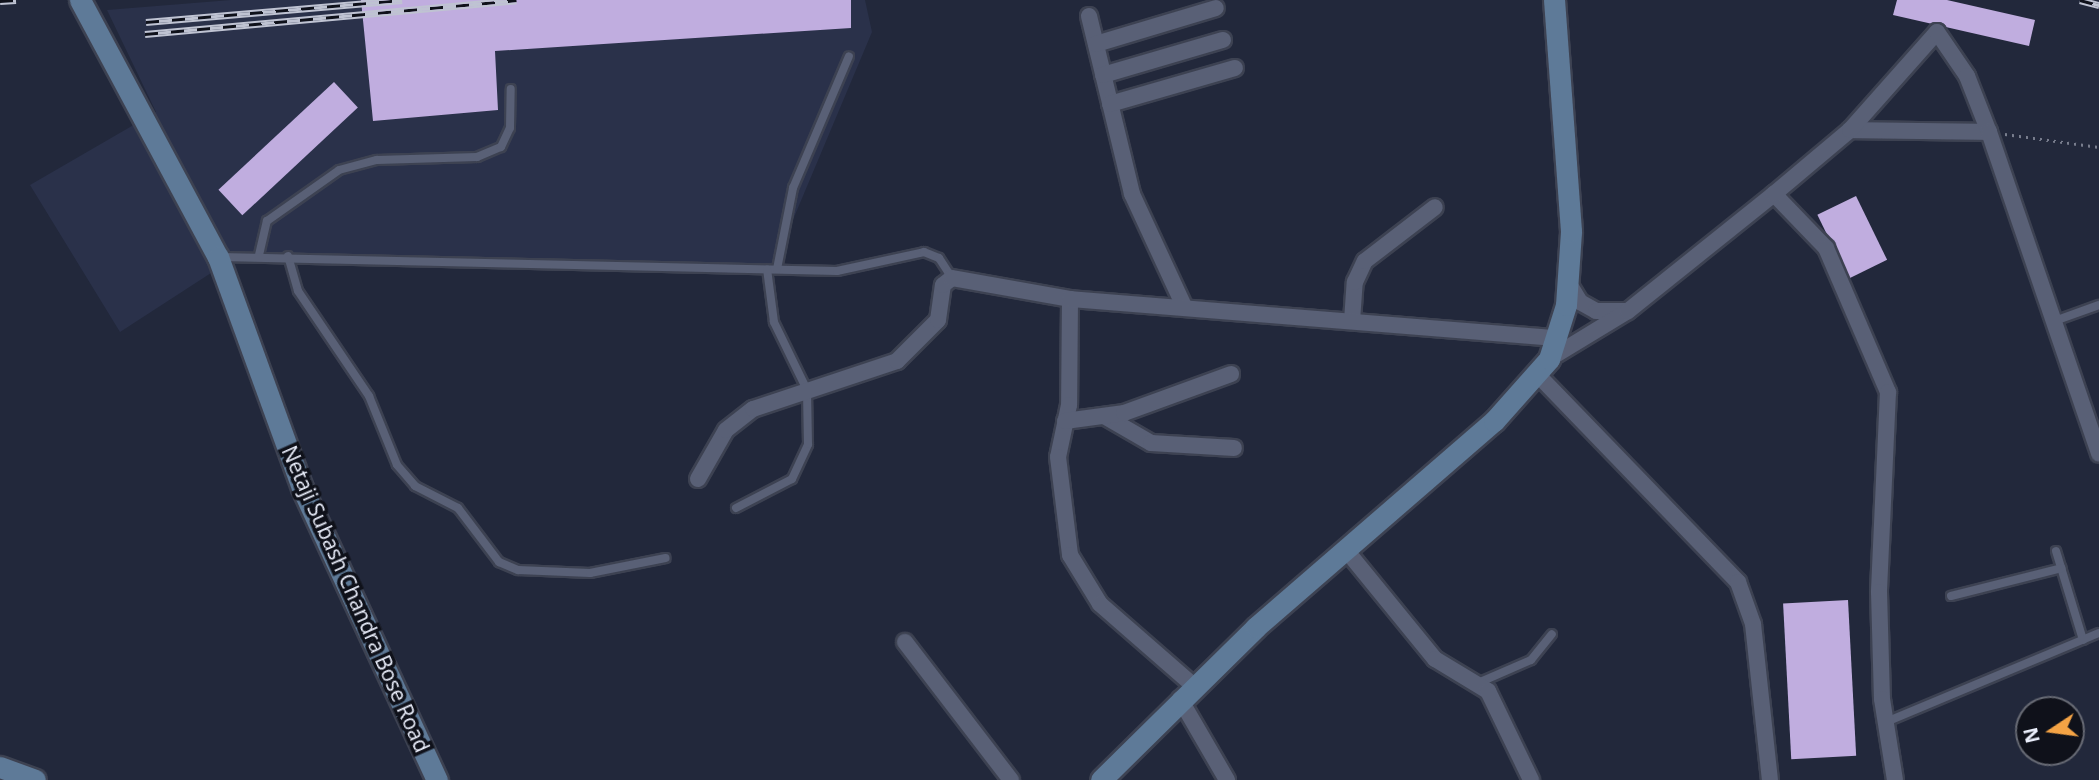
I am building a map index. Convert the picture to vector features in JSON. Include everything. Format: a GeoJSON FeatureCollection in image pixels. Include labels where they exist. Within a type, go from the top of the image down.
{"type":"FeatureCollection","features":[{"type":"Feature","properties":{"kind":"main road","name":"Netaji Subash Chandra Bose Road"},"geometry":{"type":"LineString","coordinates":[[80,0],[218,257],[302,488],[438,780]]}},
{"type":"Feature","properties":{"kind":"main road"},"geometry":{"type":"LineString","coordinates":[[1101,780],[1187,692],[1544,367],[1557,338],[1569,282],[1571,231],[1554,0]]}},
{"type":"Feature","properties":{"kind":"main road"},"geometry":{"type":"LineString","coordinates":[[0,767],[35,780]]}},
{"type":"Feature","properties":{"kind":"street"},"geometry":{"type":"LineString","coordinates":[[1096,44],[1216,8]]}},
{"type":"Feature","properties":{"kind":"street"},"geometry":{"type":"LineString","coordinates":[[1089,16],[1132,194],[1183,304]]}},
{"type":"Feature","properties":{"kind":"street"},"geometry":{"type":"LineString","coordinates":[[1770,780],[1753,624],[1738,582],[1544,367],[1628,311],[1850,130],[1937,32],[1967,76],[1989,132],[2051,322],[2099,454]]}},
{"type":"Feature","properties":{"kind":"street"},"geometry":{"type":"LineString","coordinates":[[1103,75],[1223,40]]}},
{"type":"Feature","properties":{"kind":"street"},"geometry":{"type":"LineString","coordinates":[[1110,104],[1235,68]]}},
{"type":"Feature","properties":{"kind":"street"},"geometry":{"type":"LineString","coordinates":[[1850,130],[1989,132]]}},
{"type":"Feature","properties":{"kind":"street"},"geometry":{"type":"LineString","coordinates":[[1774,194],[1826,248],[1888,392],[1879,592],[1886,722],[1895,780]]}},
{"type":"Feature","properties":{"kind":"street"},"geometry":{"type":"LineString","coordinates":[[1352,321],[1355,282],[1365,261],[1436,207]]}},
{"type":"Feature","properties":{"kind":"street"},"geometry":{"type":"LineString","coordinates":[[698,479],[738,418],[807,390],[897,360],[939,320],[943,285],[952,278],[1070,299],[1183,304],[1557,338]]}},
{"type":"Feature","properties":{"kind":"street"},"geometry":{"type":"LineString","coordinates":[[1569,282],[1580,302],[1596,311],[1628,311]]}},
{"type":"Feature","properties":{"kind":"street"},"geometry":{"type":"LineString","coordinates":[[1070,299],[1065,421],[1058,457],[1076,572],[1100,604],[1187,692],[1227,780]]}},
{"type":"Feature","properties":{"kind":"street"},"geometry":{"type":"LineString","coordinates":[[1065,421],[1106,417],[1231,374]]}},
{"type":"Feature","properties":{"kind":"street"},"geometry":{"type":"LineString","coordinates":[[1106,417],[1151,443],[1234,448]]}},
{"type":"Feature","properties":{"kind":"street"},"geometry":{"type":"LineString","coordinates":[[1346,550],[1435,659],[1477,683],[1492,696],[1531,780]]}},
{"type":"Feature","properties":{"kind":"street"},"geometry":{"type":"LineString","coordinates":[[905,642],[1011,780]]}},
{"type":"Feature","properties":{"kind":"lane"},"geometry":{"type":"LineString","coordinates":[[777,269],[795,181],[849,56]]}},
{"type":"Feature","properties":{"kind":"lane"},"geometry":{"type":"LineString","coordinates":[[259,255],[267,221],[340,170],[377,160],[477,157],[501,147],[510,128],[511,89]]}},
{"type":"Feature","properties":{"kind":"lane"},"geometry":{"type":"LineString","coordinates":[[218,257],[259,255],[767,269],[857,269],[923,252],[939,258],[952,278]]}},
{"type":"Feature","properties":{"kind":"lane"},"geometry":{"type":"LineString","coordinates":[[288,256],[298,291],[369,396],[397,464],[415,486],[458,508],[499,562],[518,570],[590,573],[666,558]]}},
{"type":"Feature","properties":{"kind":"lane"},"geometry":{"type":"LineString","coordinates":[[736,508],[777,490],[802,464],[810,422],[807,390],[774,322],[767,269]]}},
{"type":"Feature","properties":{"kind":"lane"},"geometry":{"type":"LineString","coordinates":[[2051,322],[2099,305]]}},
{"type":"Feature","properties":{"kind":"lane"},"geometry":{"type":"LineString","coordinates":[[2056,551],[2082,640]]}},
{"type":"Feature","properties":{"kind":"lane"},"geometry":{"type":"LineString","coordinates":[[1951,596],[2062,568]]}},
{"type":"Feature","properties":{"kind":"lane"},"geometry":{"type":"LineString","coordinates":[[1886,722],[2099,633]]}},
{"type":"Feature","properties":{"kind":"lane"},"geometry":{"type":"LineString","coordinates":[[1477,683],[1531,660],[1552,634]]}},
{"type":"Feature","properties":{"kind":"path"},"geometry":{"type":"LineString","coordinates":[[1989,132],[2099,147]]}},
{"type":"Feature","properties":{"kind":"shaded area"},"geometry":{"type":"Polygon","coordinates":[[[231,0],[865,0],[872,32],[771,272],[228,262],[120,332],[30,185],[156,112],[107,10],[231,0]]]}},
{"type":"Feature","properties":{"kind":"building"},"geometry":{"type":"Polygon","coordinates":[[[361,0],[851,0],[851,28],[495,51],[498,110],[373,121],[361,0]]]}},
{"type":"Feature","properties":{"kind":"building"},"geometry":{"type":"Polygon","coordinates":[[[1897,0],[1947,0],[2035,20],[2029,46],[1893,15],[1897,0]]]}},
{"type":"Feature","properties":{"kind":"building"},"geometry":{"type":"Polygon","coordinates":[[[334,82],[358,108],[242,215],[218,190],[334,82]]]}},
{"type":"Feature","properties":{"kind":"building"},"geometry":{"type":"Polygon","coordinates":[[[1856,196],[1887,260],[1848,279],[1817,215],[1856,196]]]}},
{"type":"Feature","properties":{"kind":"building"},"geometry":{"type":"Polygon","coordinates":[[[1848,600],[1856,756],[1791,759],[1783,603],[1848,600]]]}},
{"type":"Feature","properties":{"kind":"railway"},"geometry":{"type":"LineString","coordinates":[[0,1],[16,0]]}},
{"type":"Feature","properties":{"kind":"railway"},"geometry":{"type":"LineString","coordinates":[[146,22],[402,0]]}},
{"type":"Feature","properties":{"kind":"railway"},"geometry":{"type":"LineString","coordinates":[[145,34],[516,0]]}},
{"type":"Feature","properties":{"kind":"railway"},"geometry":{"type":"LineString","coordinates":[[2080,0],[2099,5]]}}]}
